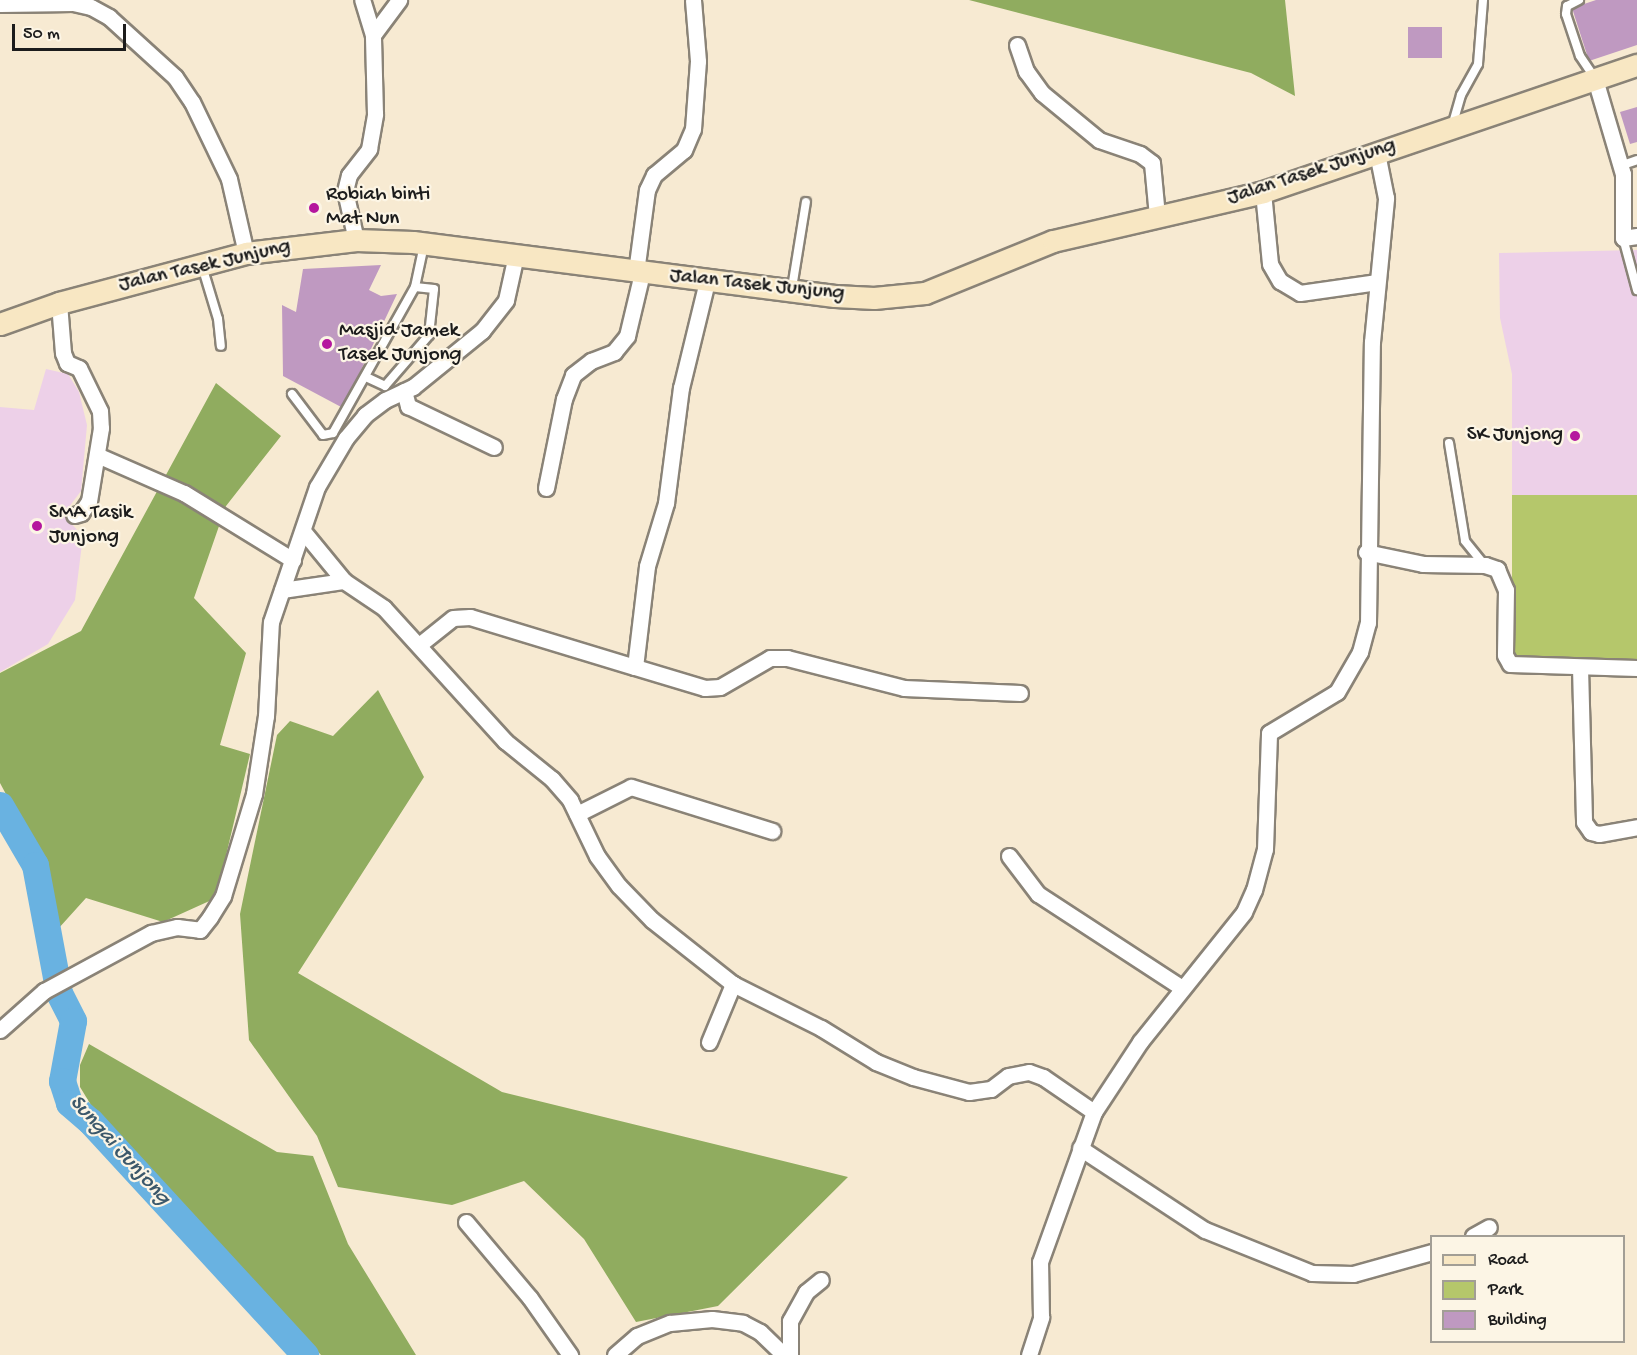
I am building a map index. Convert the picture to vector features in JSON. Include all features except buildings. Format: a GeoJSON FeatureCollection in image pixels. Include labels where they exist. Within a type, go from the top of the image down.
{"type":"FeatureCollection","features":[{"type":"Feature","properties":{"kind":"main road","name":"Jalan Tasek Junjung"},"geometry":{"type":"LineString","coordinates":[[0,324],[59,303],[246,253],[356,240],[425,244],[791,292],[874,298],[925,293],[1053,240],[1263,192],[1453,125],[1637,65]]}},
{"type":"Feature","properties":{"kind":"street"},"geometry":{"type":"LineString","coordinates":[[356,240],[345,191],[349,176],[369,149],[375,114],[373,35],[362,0]]}},
{"type":"Feature","properties":{"kind":"street"},"geometry":{"type":"LineString","coordinates":[[373,35],[399,0]]}},
{"type":"Feature","properties":{"kind":"street"},"geometry":{"type":"LineString","coordinates":[[546,488],[564,399],[573,375],[591,362],[614,352],[627,336],[639,273],[647,190],[654,175],[684,150],[693,129],[699,61],[693,0]]}},
{"type":"Feature","properties":{"kind":"street"},"geometry":{"type":"LineString","coordinates":[[0,4],[73,3],[91,7],[110,17],[175,77],[192,102],[229,179],[246,253]]}},
{"type":"Feature","properties":{"kind":"street"},"geometry":{"type":"LineString","coordinates":[[1017,45],[1026,71],[1042,93],[1099,140],[1140,154],[1152,163],[1157,216]]}},
{"type":"Feature","properties":{"kind":"street"},"geometry":{"type":"LineString","coordinates":[[1595,79],[1620,166],[1630,237]]}},
{"type":"Feature","properties":{"kind":"street"},"geometry":{"type":"LineString","coordinates":[[1029,1355],[1041,1317],[1040,1262],[1094,1112],[1140,1042],[1244,912],[1254,890],[1265,849],[1269,733],[1337,692],[1360,652],[1368,623],[1366,552],[1377,282],[1386,198],[1377,153]]}},
{"type":"Feature","properties":{"kind":"street"},"geometry":{"type":"LineString","coordinates":[[1263,192],[1270,264],[1280,282],[1300,292],[1377,282]]}},
{"type":"Feature","properties":{"kind":"street"},"geometry":{"type":"LineString","coordinates":[[0,1030],[45,991],[151,933],[177,927],[200,930],[223,896],[254,794],[266,716],[271,622],[317,487],[346,438],[366,415],[404,391],[482,331],[506,300],[516,255]]}},
{"type":"Feature","properties":{"kind":"street"},"geometry":{"type":"LineString","coordinates":[[634,667],[647,566],[666,502],[681,388],[707,281]]}},
{"type":"Feature","properties":{"kind":"street"},"geometry":{"type":"LineString","coordinates":[[59,303],[63,353],[66,363],[79,368],[100,411],[97,455],[89,501],[81,513],[74,515]]}},
{"type":"Feature","properties":{"kind":"street"},"geometry":{"type":"LineString","coordinates":[[404,391],[408,406],[494,447]]}},
{"type":"Feature","properties":{"kind":"street"},"geometry":{"type":"LineString","coordinates":[[97,455],[184,494],[293,560]]}},
{"type":"Feature","properties":{"kind":"street"},"geometry":{"type":"LineString","coordinates":[[303,531],[344,581],[384,608],[505,741],[552,779],[577,814],[597,856],[619,886],[652,920],[733,984],[821,1028],[876,1062],[913,1077],[969,1092],[991,1089],[1008,1076],[1029,1072],[1043,1077],[1094,1112]]}},
{"type":"Feature","properties":{"kind":"street"},"geometry":{"type":"LineString","coordinates":[[1366,552],[1423,564],[1485,565],[1497,569],[1506,590],[1506,661],[1516,667],[1637,668]]}},
{"type":"Feature","properties":{"kind":"street"},"geometry":{"type":"LineString","coordinates":[[282,590],[344,581]]}},
{"type":"Feature","properties":{"kind":"street"},"geometry":{"type":"LineString","coordinates":[[419,645],[453,618],[470,617],[705,688],[720,687],[758,662],[787,658],[904,688],[1020,693]]}},
{"type":"Feature","properties":{"kind":"street"},"geometry":{"type":"LineString","coordinates":[[1580,667],[1584,822],[1591,832],[1599,834],[1637,827]]}},
{"type":"Feature","properties":{"kind":"street"},"geometry":{"type":"LineString","coordinates":[[577,814],[631,787],[772,831]]}},
{"type":"Feature","properties":{"kind":"street"},"geometry":{"type":"LineString","coordinates":[[1009,856],[1038,894],[1182,988]]}},
{"type":"Feature","properties":{"kind":"street"},"geometry":{"type":"LineString","coordinates":[[709,1042],[733,984]]}},
{"type":"Feature","properties":{"kind":"street"},"geometry":{"type":"LineString","coordinates":[[1080,1148],[1205,1230],[1312,1273],[1353,1274],[1430,1252]]}},
{"type":"Feature","properties":{"kind":"street"},"geometry":{"type":"LineString","coordinates":[[466,1222],[530,1298],[570,1355]]}},
{"type":"Feature","properties":{"kind":"street"},"geometry":{"type":"LineString","coordinates":[[1475,1235],[1490,1227]]}},
{"type":"Feature","properties":{"kind":"street"},"geometry":{"type":"LineString","coordinates":[[790,1355],[790,1321],[806,1292],[821,1280]]}},
{"type":"Feature","properties":{"kind":"street"},"geometry":{"type":"LineString","coordinates":[[615,1355],[637,1336],[670,1323],[712,1319],[743,1323],[760,1332],[784,1355]]}},
{"type":"Feature","properties":{"kind":"lane"},"geometry":{"type":"LineString","coordinates":[[1453,125],[1461,95],[1478,64],[1483,0]]}},
{"type":"Feature","properties":{"kind":"lane"},"geometry":{"type":"LineString","coordinates":[[1579,0],[1567,6],[1566,14],[1580,56],[1595,79]]}},
{"type":"Feature","properties":{"kind":"lane"},"geometry":{"type":"LineString","coordinates":[[1620,166],[1637,160]]}},
{"type":"Feature","properties":{"kind":"lane"},"geometry":{"type":"LineString","coordinates":[[791,292],[806,202]]}},
{"type":"Feature","properties":{"kind":"lane"},"geometry":{"type":"LineString","coordinates":[[1630,237],[1637,290]]}},
{"type":"Feature","properties":{"kind":"lane"},"geometry":{"type":"LineString","coordinates":[[292,394],[322,435],[333,433],[416,287],[425,244]]}},
{"type":"Feature","properties":{"kind":"lane"},"geometry":{"type":"LineString","coordinates":[[201,264],[218,319],[221,346]]}},
{"type":"Feature","properties":{"kind":"lane"},"geometry":{"type":"LineString","coordinates":[[366,377],[385,386],[429,335],[434,289],[416,287]]}},
{"type":"Feature","properties":{"kind":"lane"},"geometry":{"type":"LineString","coordinates":[[1449,443],[1465,541],[1485,565]]}},
{"type":"Feature","properties":{"kind":"shaded area","name":"SK Junjong"},"geometry":{"type":"Polygon","coordinates":[[[1637,250],[1637,659],[1512,659],[1512,374],[1500,318],[1499,253],[1637,250]]]}},
{"type":"Feature","properties":{"kind":"shaded area","name":"SMA Tasik Junjong"},"geometry":{"type":"Polygon","coordinates":[[[46,369],[68,374],[79,392],[87,425],[81,491],[63,515],[83,536],[75,600],[48,644],[0,672],[0,407],[34,410],[46,369]]]}},
{"type":"Feature","properties":{"kind":"green space"},"geometry":{"type":"Polygon","coordinates":[[[969,0],[1285,0],[1295,96],[1251,73],[969,0]]]}},
{"type":"Feature","properties":{"kind":"green space"},"geometry":{"type":"Polygon","coordinates":[[[216,383],[281,436],[226,506],[194,598],[246,653],[220,745],[250,754],[216,898],[163,922],[86,898],[58,929],[45,867],[0,783],[0,673],[81,631],[216,383]]]}},
{"type":"Feature","properties":{"kind":"green space"},"geometry":{"type":"Polygon","coordinates":[[[1512,495],[1637,495],[1637,659],[1512,659],[1512,495]]]}},
{"type":"Feature","properties":{"kind":"green space"},"geometry":{"type":"Polygon","coordinates":[[[378,690],[424,777],[298,973],[502,1092],[848,1177],[718,1306],[636,1322],[584,1239],[524,1181],[452,1205],[338,1187],[317,1136],[249,1040],[240,914],[277,735],[290,721],[333,736],[378,690]]]}},
{"type":"Feature","properties":{"kind":"green space"},"geometry":{"type":"Polygon","coordinates":[[[89,1044],[277,1152],[313,1156],[348,1244],[416,1355],[321,1355],[102,1123],[80,1087],[80,1065],[89,1044]]]}},
{"type":"Feature","properties":{"kind":"waterway","name":"Sungai Junjong"},"geometry":{"type":"LineString","coordinates":[[0,805],[35,865],[59,993],[73,1021],[62,1081],[69,1103],[90,1121],[305,1355]]}},
{"type":"Feature","properties":{"kind":"place","name":"Robiah binti Mat Nun"},"geometry":{"type":"Point","coordinates":[314,208]}},
{"type":"Feature","properties":{"kind":"place","name":"Masjid Jamek Tasek Junjong"},"geometry":{"type":"Point","coordinates":[327,344]}},
{"type":"Feature","properties":{"kind":"place","name":"SK Junjong"},"geometry":{"type":"Point","coordinates":[1575,436]}},
{"type":"Feature","properties":{"kind":"place","name":"SMA Tasik Junjong"},"geometry":{"type":"Point","coordinates":[37,526]}}]}
